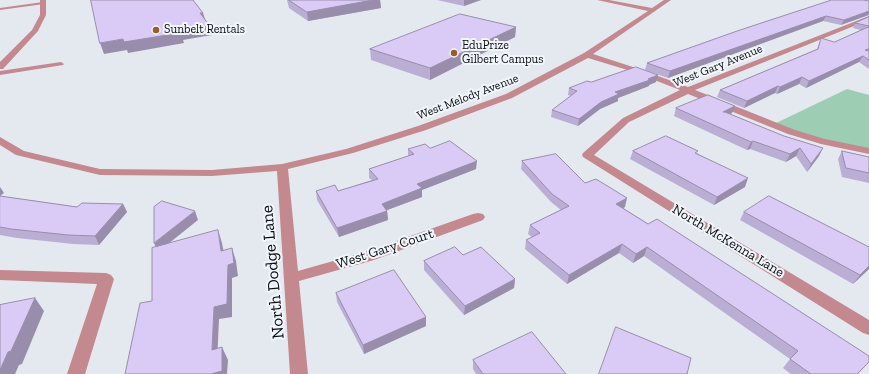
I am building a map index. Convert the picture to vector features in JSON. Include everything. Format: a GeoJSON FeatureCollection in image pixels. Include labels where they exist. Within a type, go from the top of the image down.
{"type":"FeatureCollection","features":[{"type":"Feature","properties":{"kind":"street"},"geometry":{"type":"LineString","coordinates":[[600,0],[653,10]]}},
{"type":"Feature","properties":{"kind":"street","name":"West Melody Avenue"},"geometry":{"type":"LineString","coordinates":[[0,140],[20,153],[100,172],[212,173],[282,167],[349,151],[415,130],[509,96],[587,55],[668,0]]}},
{"type":"Feature","properties":{"kind":"street"},"geometry":{"type":"LineString","coordinates":[[0,67],[35,31],[43,15],[44,1]]}},
{"type":"Feature","properties":{"kind":"street","name":"West Gary Avenue"},"geometry":{"type":"LineString","coordinates":[[587,155],[626,120],[686,91],[869,18]]}},
{"type":"Feature","properties":{"kind":"street"},"geometry":{"type":"LineString","coordinates":[[587,55],[621,64],[781,128],[827,142],[869,151]]}},
{"type":"Feature","properties":{"kind":"street","name":"North McKenna Lane"},"geometry":{"type":"LineString","coordinates":[[587,155],[869,328]]}},
{"type":"Feature","properties":{"kind":"street","name":"North Dodge Lane"},"geometry":{"type":"LineString","coordinates":[[282,167],[299,374]]}},
{"type":"Feature","properties":{"kind":"street","name":"West Gary Court"},"geometry":{"type":"LineString","coordinates":[[292,278],[369,256],[478,218]]}},
{"type":"Feature","properties":{"kind":"street"},"geometry":{"type":"LineString","coordinates":[[0,275],[106,279],[76,374]]}},
{"type":"Feature","properties":{"kind":"lane"},"geometry":{"type":"LineString","coordinates":[[0,7],[44,1]]}},
{"type":"Feature","properties":{"kind":"lane"},"geometry":{"type":"LineString","coordinates":[[0,7],[18,2]]}},
{"type":"Feature","properties":{"kind":"lane"},"geometry":{"type":"LineString","coordinates":[[0,73],[61,64]]}},
{"type":"Feature","properties":{"kind":"green space"},"geometry":{"type":"Polygon","coordinates":[[[847,89],[869,95],[869,151],[772,125],[847,89]]]}},
{"type":"Feature","properties":{"kind":"building","name":"Sunbelt Rentals"},"geometry":{"type":"Polygon","coordinates":[[[91,0],[193,0],[203,13],[200,13],[209,25],[179,30],[180,33],[124,42],[123,39],[100,43],[91,0]]]}},
{"type":"Feature","properties":{"kind":"building"},"geometry":{"type":"Polygon","coordinates":[[[289,0],[373,0],[307,12],[289,0]]]}},
{"type":"Feature","properties":{"kind":"building"},"geometry":{"type":"Polygon","coordinates":[[[832,0],[869,1],[869,11],[844,20],[826,16],[670,71],[647,63],[740,30],[832,0]]]}},
{"type":"Feature","properties":{"kind":"building"},"geometry":{"type":"Polygon","coordinates":[[[460,14],[516,27],[430,68],[370,49],[460,14]]]}},
{"type":"Feature","properties":{"kind":"building"},"geometry":{"type":"Polygon","coordinates":[[[869,17],[869,26],[855,23],[869,17]]]}},
{"type":"Feature","properties":{"kind":"building"},"geometry":{"type":"Polygon","coordinates":[[[869,27],[869,49],[865,50],[869,51],[869,60],[863,56],[809,81],[802,77],[780,87],[778,86],[747,101],[720,90],[818,49],[821,38],[834,42],[869,27]]]}},
{"type":"Feature","properties":{"kind":"building"},"geometry":{"type":"Polygon","coordinates":[[[636,67],[658,75],[648,79],[650,80],[615,92],[619,94],[601,102],[579,119],[552,110],[577,91],[569,88],[587,81],[591,82],[636,67]]]}},
{"type":"Feature","properties":{"kind":"building"},"geometry":{"type":"Polygon","coordinates":[[[708,95],[735,106],[723,112],[784,136],[823,148],[811,164],[800,148],[790,154],[753,141],[751,142],[676,108],[708,95]]]}},
{"type":"Feature","properties":{"kind":"building"},"geometry":{"type":"Polygon","coordinates":[[[666,136],[698,151],[695,153],[748,178],[717,197],[633,151],[666,136]]]}},
{"type":"Feature","properties":{"kind":"building"},"geometry":{"type":"Polygon","coordinates":[[[450,141],[477,161],[417,184],[422,188],[382,204],[387,211],[337,228],[316,191],[335,185],[338,191],[378,179],[369,169],[414,154],[408,149],[425,144],[430,148],[450,141]]]}},
{"type":"Feature","properties":{"kind":"building"},"geometry":{"type":"Polygon","coordinates":[[[842,151],[869,157],[869,173],[846,168],[842,151]]]}},
{"type":"Feature","properties":{"kind":"building"},"geometry":{"type":"Polygon","coordinates":[[[556,154],[585,183],[596,179],[627,198],[616,204],[648,224],[657,219],[869,356],[869,362],[857,374],[811,374],[790,359],[798,351],[647,247],[636,254],[622,244],[569,275],[526,240],[540,233],[530,225],[569,206],[552,194],[522,161],[556,154]]]}},
{"type":"Feature","properties":{"kind":"building"},"geometry":{"type":"Polygon","coordinates":[[[0,196],[77,207],[82,203],[123,204],[95,236],[68,235],[0,227],[0,196]]]}},
{"type":"Feature","properties":{"kind":"building"},"geometry":{"type":"Polygon","coordinates":[[[769,196],[869,247],[869,266],[860,275],[744,212],[769,196]]]}},
{"type":"Feature","properties":{"kind":"building"},"geometry":{"type":"Polygon","coordinates":[[[162,201],[195,211],[154,243],[154,207],[162,201]]]}},
{"type":"Feature","properties":{"kind":"building"},"geometry":{"type":"Polygon","coordinates":[[[218,230],[221,251],[232,248],[234,263],[228,265],[227,304],[214,307],[212,350],[222,347],[222,371],[211,374],[125,374],[140,303],[152,301],[152,248],[218,230]]]}},
{"type":"Feature","properties":{"kind":"building"},"geometry":{"type":"Polygon","coordinates":[[[455,247],[463,255],[481,247],[515,279],[465,306],[424,261],[455,247]]]}},
{"type":"Feature","properties":{"kind":"building"},"geometry":{"type":"Polygon","coordinates":[[[394,270],[426,317],[363,345],[336,293],[394,270]]]}},
{"type":"Feature","properties":{"kind":"building"},"geometry":{"type":"Polygon","coordinates":[[[35,298],[11,351],[8,352],[0,370],[0,305],[35,298]]]}},
{"type":"Feature","properties":{"kind":"building"},"geometry":{"type":"Polygon","coordinates":[[[616,327],[691,358],[687,374],[599,374],[616,327]]]}},
{"type":"Feature","properties":{"kind":"building"},"geometry":{"type":"Polygon","coordinates":[[[532,332],[566,374],[483,374],[473,360],[532,332]]]}},
{"type":"Feature","properties":{"kind":"place","name":"Sunbelt Rentals"},"geometry":{"type":"Point","coordinates":[156,30]}},
{"type":"Feature","properties":{"kind":"place","name":"EduPrize Gilbert Campus"},"geometry":{"type":"Point","coordinates":[454,53]}}]}
